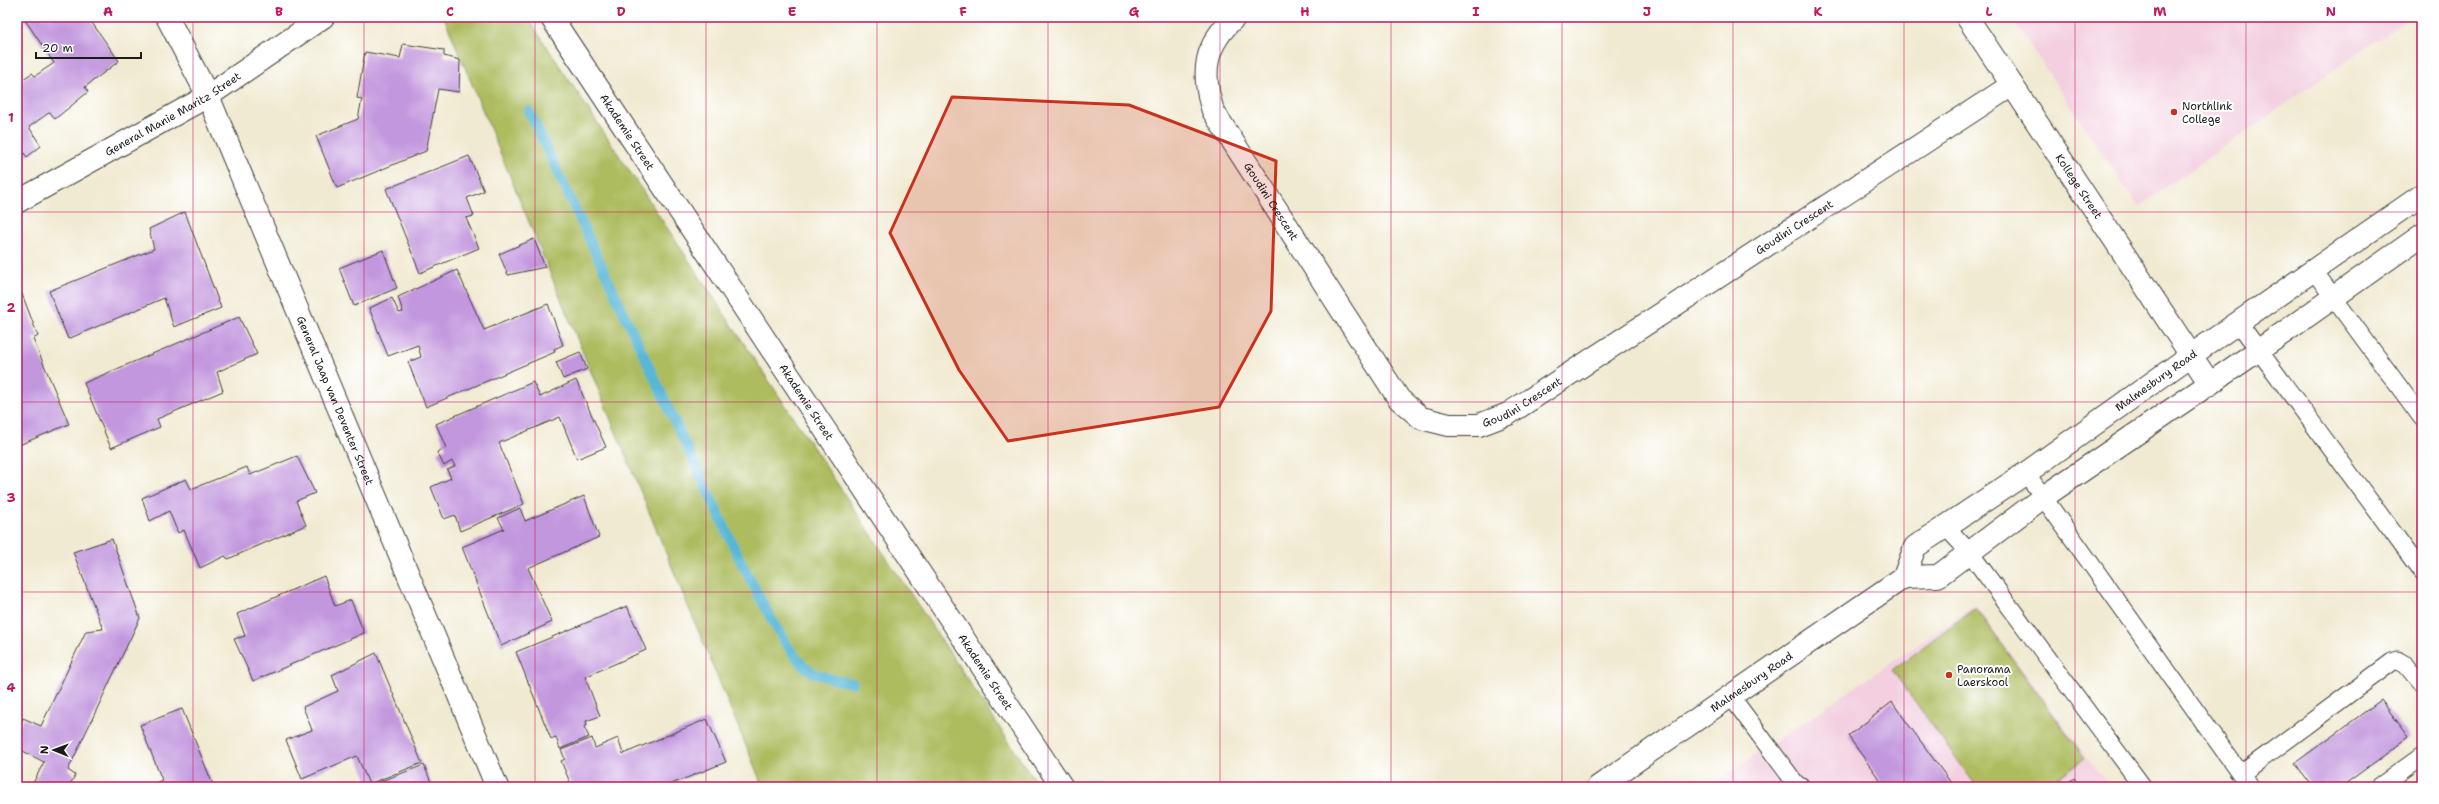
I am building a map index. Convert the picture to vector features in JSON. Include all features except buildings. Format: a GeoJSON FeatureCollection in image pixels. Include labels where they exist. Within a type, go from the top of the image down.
{"type":"FeatureCollection","features":[{"type":"Feature","properties":{"kind":"street","name":"General Jaap van Deventer Street"},"geometry":{"type":"LineString","coordinates":[[167,17],[208,96],[497,787]]}},
{"type":"Feature","properties":{"kind":"street","name":"General Manie Maritz Street"},"geometry":{"type":"LineString","coordinates":[[17,202],[208,96],[323,17]]}},
{"type":"Feature","properties":{"kind":"street","name":"Akademie Street"},"geometry":{"type":"LineString","coordinates":[[551,17],[1062,787]]}},
{"type":"Feature","properties":{"kind":"street","name":"Goudini Crescent"},"geometry":{"type":"LineString","coordinates":[[1235,17],[1217,36],[1205,65],[1206,89],[1213,111],[1399,398],[1421,418],[1449,425],[1479,425],[1508,414],[2012,85]]}},
{"type":"Feature","properties":{"kind":"street","name":"Kollege Street"},"geometry":{"type":"LineString","coordinates":[[1967,17],[2190,356],[2210,384]]}},
{"type":"Feature","properties":{"kind":"street","name":"Malmesbury Road"},"geometry":{"type":"LineString","coordinates":[[1598,787],[1904,577],[1915,547],[2026,474],[2238,322],[2422,195]]}},
{"type":"Feature","properties":{"kind":"street"},"geometry":{"type":"LineString","coordinates":[[1904,577],[1938,576],[2042,498],[2210,384],[2422,235]]}},
{"type":"Feature","properties":{"kind":"lane"},"geometry":{"type":"LineString","coordinates":[[2314,271],[2422,418]]}},
{"type":"Feature","properties":{"kind":"lane"},"geometry":{"type":"LineString","coordinates":[[2238,322],[2422,572]]}},
{"type":"Feature","properties":{"kind":"lane"},"geometry":{"type":"LineString","coordinates":[[2026,474],[2245,780],[2392,662],[2397,660],[2406,665],[2422,684]]}},
{"type":"Feature","properties":{"kind":"lane"},"geometry":{"type":"LineString","coordinates":[[1946,527],[1970,553],[2143,787]]}},
{"type":"Feature","properties":{"kind":"lane"},"geometry":{"type":"LineString","coordinates":[[1730,695],[1760,738],[1796,784],[1801,787]]}},
{"type":"Feature","properties":{"kind":"lane"},"geometry":{"type":"LineString","coordinates":[[2379,787],[2422,756]]}},
{"type":"Feature","properties":{"kind":"highlighted area"},"geometry":{"type":"Polygon","coordinates":[[[952,97],[1129,105],[1276,161],[1271,311],[1219,407],[1008,441],[959,370],[890,233],[952,97]]]}},
{"type":"Feature","properties":{"kind":"shaded area","name":"Northlink College"},"geometry":{"type":"Polygon","coordinates":[[[2011,17],[2410,17],[2138,207],[2011,17]]]}},
{"type":"Feature","properties":{"kind":"shaded area","name":"Panorama Laerskool"},"geometry":{"type":"Polygon","coordinates":[[[1975,605],[2109,787],[1709,787],[1975,605]]]}},
{"type":"Feature","properties":{"kind":"green space"},"geometry":{"type":"Polygon","coordinates":[[[444,17],[527,17],[1039,787],[763,787],[444,17]]]}},
{"type":"Feature","properties":{"kind":"green space"},"geometry":{"type":"Polygon","coordinates":[[[1975,608],[2085,758],[2046,787],[1977,787],[1892,670],[1975,608]]]}},
{"type":"Feature","properties":{"kind":"waterway"},"geometry":{"type":"LineString","coordinates":[[529,111],[741,562],[773,622],[792,653],[812,672],[832,679],[853,683]]}},
{"type":"Feature","properties":{"kind":"place","name":"Northlink College"},"geometry":{"type":"Point","coordinates":[2174,112]}},
{"type":"Feature","properties":{"kind":"place","name":"Panorama Laerskool"},"geometry":{"type":"Point","coordinates":[1949,675]}}]}
